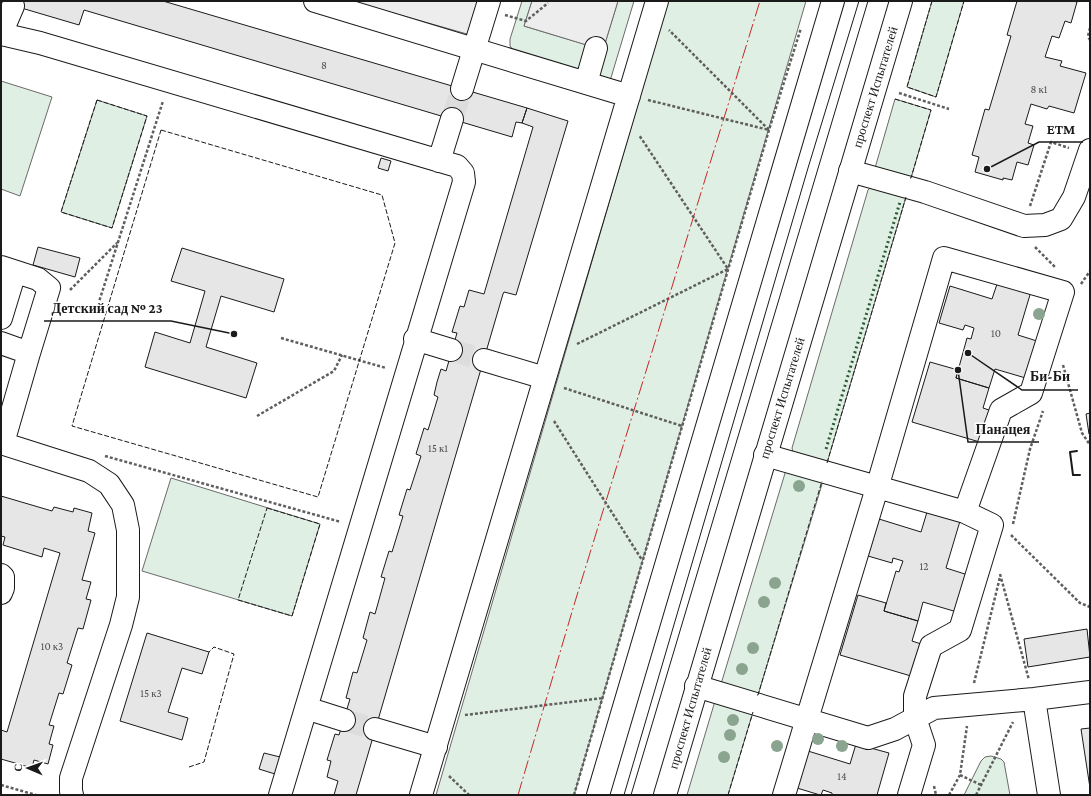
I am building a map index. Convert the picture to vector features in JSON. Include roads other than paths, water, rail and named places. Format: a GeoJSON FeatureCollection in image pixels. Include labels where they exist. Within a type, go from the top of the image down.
{"type":"FeatureCollection","features":[{"type":"Feature","properties":{"kind":"main road"},"geometry":{"type":"LineString","coordinates":[[315,1],[638,98]]}},
{"type":"Feature","properties":{"kind":"main road"},"geometry":{"type":"LineString","coordinates":[[421,795],[554,383],[638,98],[657,1]]}},
{"type":"Feature","properties":{"kind":"main road"},"geometry":{"type":"LineString","coordinates":[[598,795],[833,1]]}},
{"type":"Feature","properties":{"kind":"main road","name":"проспект Испытателей"},"geometry":{"type":"LineString","coordinates":[[665,795],[696,686],[901,1]]}},
{"type":"Feature","properties":{"kind":"main road"},"geometry":{"type":"LineString","coordinates":[[462,89],[488,5]]}},
{"type":"Feature","properties":{"kind":"main road"},"geometry":{"type":"LineString","coordinates":[[13,6],[1,34],[40,43],[457,166],[463,173],[464,182],[415,339],[280,795]]}},
{"type":"Feature","properties":{"kind":"main road"},"geometry":{"type":"LineString","coordinates":[[586,83],[596,48]]}},
{"type":"Feature","properties":{"kind":"main road"},"geometry":{"type":"LineString","coordinates":[[439,161],[452,119]]}},
{"type":"Feature","properties":{"kind":"main road"},"geometry":{"type":"LineString","coordinates":[[850,171],[925,192],[1024,226],[1045,225],[1061,219],[1074,197],[1089,152]]}},
{"type":"Feature","properties":{"kind":"main road"},"geometry":{"type":"LineString","coordinates":[[784,795],[877,488],[944,258],[1063,292],[1031,393],[1001,410],[965,512]]}},
{"type":"Feature","properties":{"kind":"main road"},"geometry":{"type":"LineString","coordinates":[[1,318],[8,270],[38,279],[49,288],[28,353],[2,443],[89,471],[109,484],[123,505],[128,530],[128,597],[121,625],[71,778],[72,795]]}},
{"type":"Feature","properties":{"kind":"main road"},"geometry":{"type":"LineString","coordinates":[[415,339],[451,350]]}},
{"type":"Feature","properties":{"kind":"main road"},"geometry":{"type":"LineString","coordinates":[[1,343],[28,353]]}},
{"type":"Feature","properties":{"kind":"main road"},"geometry":{"type":"LineString","coordinates":[[484,360],[554,383]]}},
{"type":"Feature","properties":{"kind":"main road"},"geometry":{"type":"LineString","coordinates":[[765,455],[965,512],[1002,526],[960,630],[931,646],[914,696],[915,718],[924,745],[909,795]]}},
{"type":"Feature","properties":{"kind":"main road"},"geometry":{"type":"LineString","coordinates":[[1,575],[3,588],[1,594]]}},
{"type":"Feature","properties":{"kind":"main road"},"geometry":{"type":"LineString","coordinates":[[696,686],[868,738],[896,730],[934,708],[1090,692]]}},
{"type":"Feature","properties":{"kind":"main road"},"geometry":{"type":"LineString","coordinates":[[1029,699],[1049,795]]}},
{"type":"Feature","properties":{"kind":"main road"},"geometry":{"type":"LineString","coordinates":[[306,708],[344,720]]}},
{"type":"Feature","properties":{"kind":"main road"},"geometry":{"type":"LineString","coordinates":[[375,729],[436,747]]}},
{"type":"Feature","properties":{"kind":"tunnel"},"geometry":{"type":"LineString","coordinates":[[452,119],[462,89]]}},
{"type":"Feature","properties":{"kind":"tunnel"},"geometry":{"type":"LineString","coordinates":[[451,350],[484,360]]}},
{"type":"Feature","properties":{"kind":"tunnel"},"geometry":{"type":"LineString","coordinates":[[344,720],[375,729]]}},
{"type":"Feature","properties":{"kind":"tram line"},"geometry":{"type":"LineString","coordinates":[[624,795],[808,168],[859,1]]}},
{"type":"Feature","properties":{"kind":"tram line"},"geometry":{"type":"LineString","coordinates":[[631,795],[868,1]]}},
{"type":"Feature","properties":{"kind":"place","name":"ETM"},"geometry":{"type":"Point","coordinates":[987,169]}},
{"type":"Feature","properties":{"kind":"place","name":"Детский сад № 23"},"geometry":{"type":"Point","coordinates":[234,334]}},
{"type":"Feature","properties":{"kind":"place","name":"Би-Би"},"geometry":{"type":"Point","coordinates":[968,353]}},
{"type":"Feature","properties":{"kind":"place","name":"Панацея"},"geometry":{"type":"Point","coordinates":[958,370]}}]}
